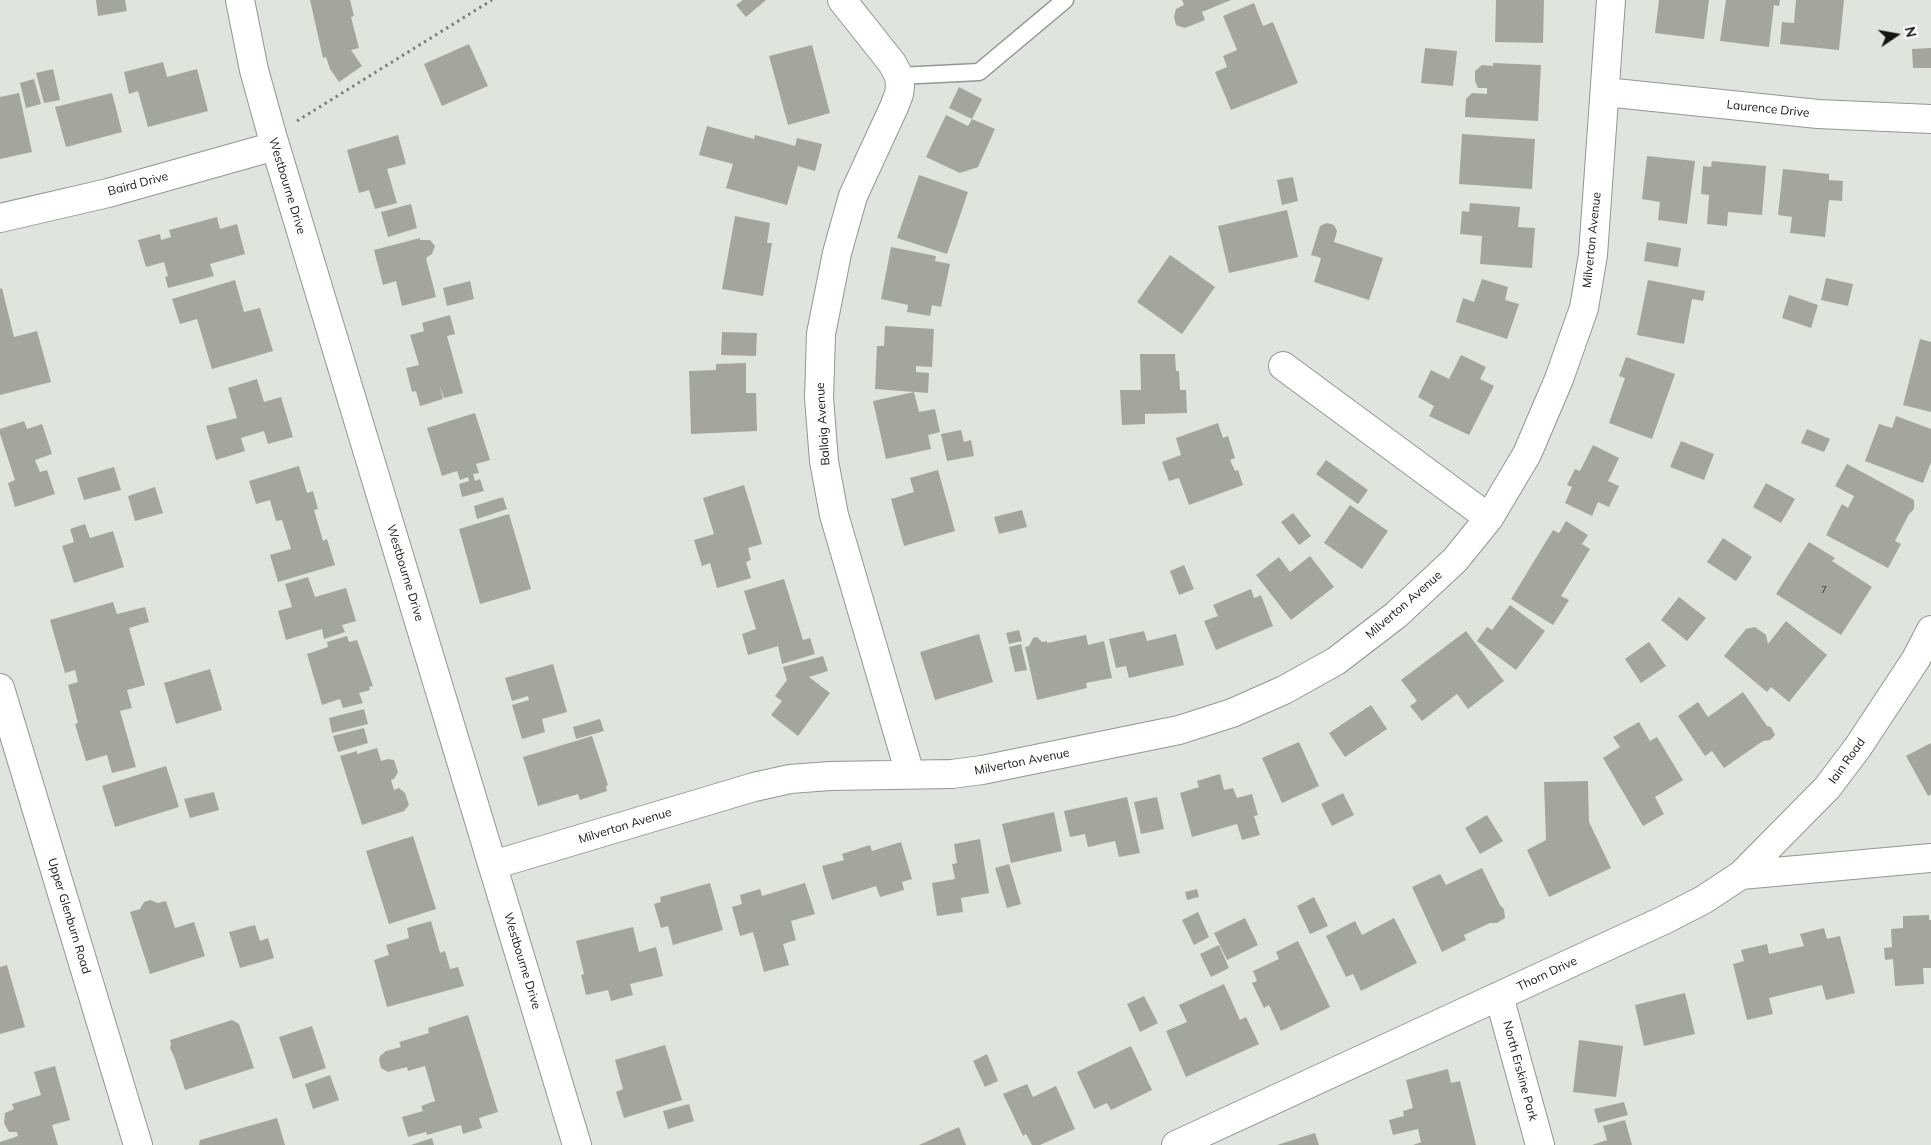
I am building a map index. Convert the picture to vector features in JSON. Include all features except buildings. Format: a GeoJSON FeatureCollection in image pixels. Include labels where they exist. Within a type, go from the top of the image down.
{"type":"FeatureCollection","features":[{"type":"Feature","properties":{"kind":"street","name":"Westbourne Drive"},"geometry":{"type":"LineString","coordinates":[[240,0],[254,70],[273,140],[577,1145]]}},
{"type":"Feature","properties":{"kind":"street"},"geometry":{"type":"LineString","coordinates":[[842,0],[892,63],[898,76]]}},
{"type":"Feature","properties":{"kind":"street","name":"Milverton Avenue"},"geometry":{"type":"LineString","coordinates":[[493,865],[754,787],[798,779],[952,774],[982,770],[1178,730],[1232,714],[1284,690],[1336,661],[1396,615],[1455,560],[1489,518],[1527,454],[1559,379],[1584,308],[1593,255],[1611,0]]}},
{"type":"Feature","properties":{"kind":"street","name":"Ballaig Avenue"},"geometry":{"type":"LineString","coordinates":[[898,76],[899,94],[853,196],[837,253],[821,334],[819,398],[824,461],[834,515],[910,774]]}},
{"type":"Feature","properties":{"kind":"street","name":"Laurence Drive"},"geometry":{"type":"LineString","coordinates":[[1605,92],[1818,114],[1931,119]]}},
{"type":"Feature","properties":{"kind":"street","name":"Baird Drive"},"geometry":{"type":"LineString","coordinates":[[0,218],[108,193],[273,140]]}},
{"type":"Feature","properties":{"kind":"street"},"geometry":{"type":"LineString","coordinates":[[1283,366],[1489,518]]}},
{"type":"Feature","properties":{"kind":"street","name":"Iain Road"},"geometry":{"type":"LineString","coordinates":[[1741,875],[1827,788],[1858,747],[1916,659],[1931,630]]}},
{"type":"Feature","properties":{"kind":"street","name":"Upper Glenburn Road"},"geometry":{"type":"LineString","coordinates":[[0,688],[138,1145]]}},
{"type":"Feature","properties":{"kind":"street","name":"Thorn Drive"},"geometry":{"type":"LineString","coordinates":[[1186,1143],[1664,920],[1702,900],[1741,875],[1931,858]]}},
{"type":"Feature","properties":{"kind":"street","name":"North Erskine Park"},"geometry":{"type":"LineString","coordinates":[[1499,996],[1540,1145]]}},
{"type":"Feature","properties":{"kind":"lane"},"geometry":{"type":"LineString","coordinates":[[898,76],[979,72],[1065,0]]}},
{"type":"Feature","properties":{"kind":"path"},"geometry":{"type":"LineString","coordinates":[[273,140],[307,116],[492,0]]}}]}
